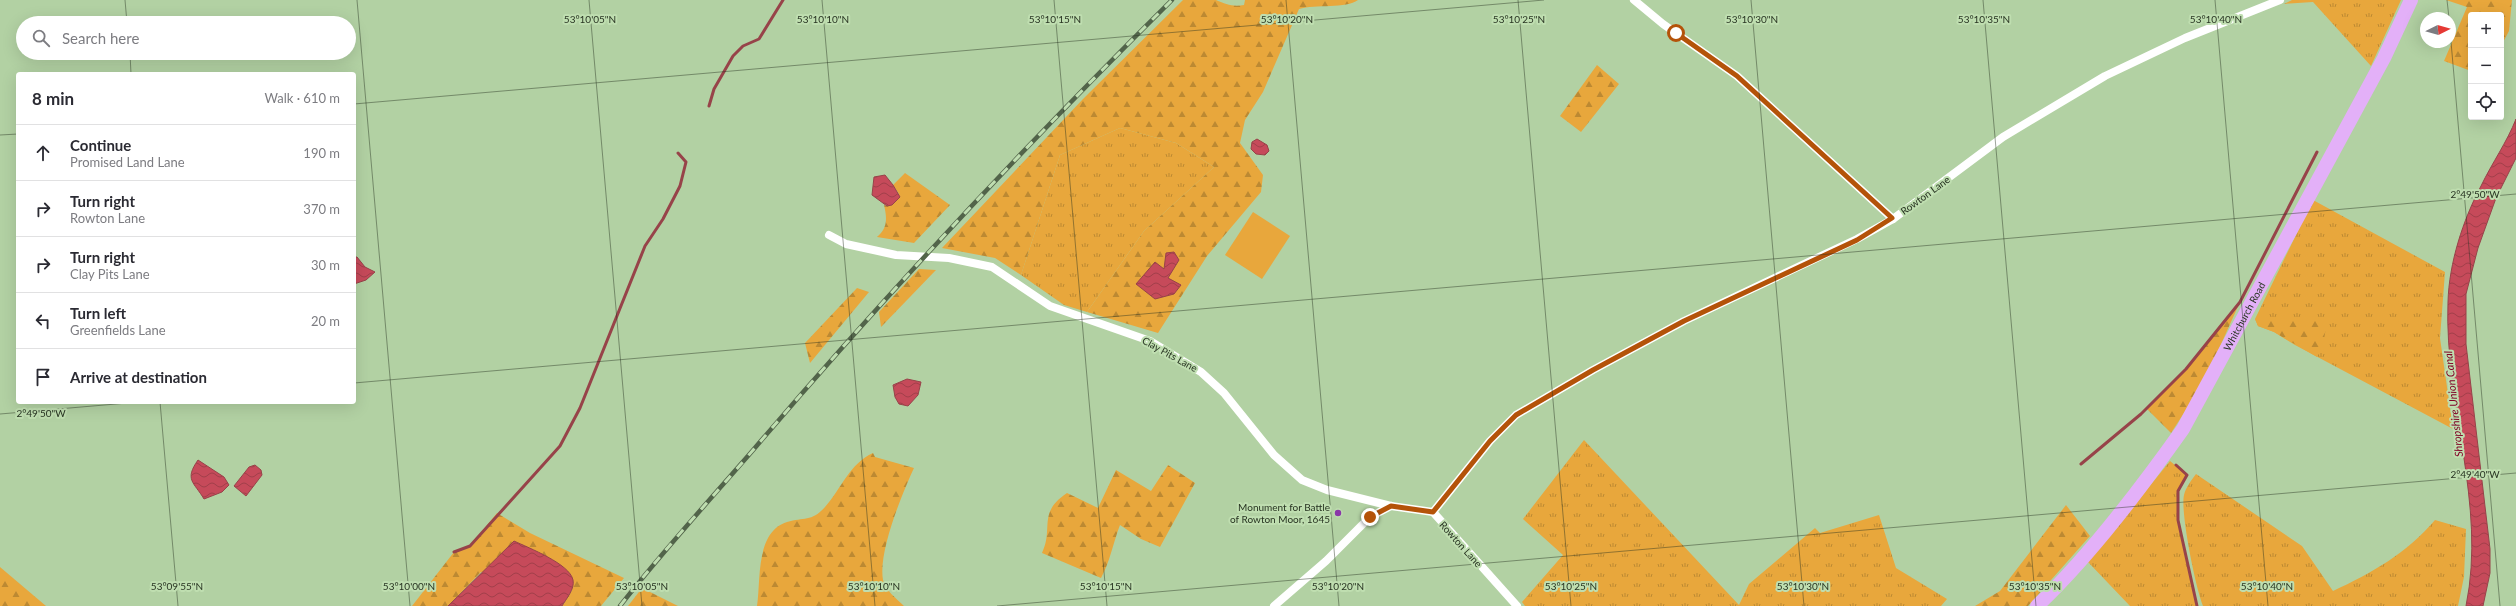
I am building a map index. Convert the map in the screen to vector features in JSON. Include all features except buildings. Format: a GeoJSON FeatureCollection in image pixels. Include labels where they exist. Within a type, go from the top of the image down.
{"type":"FeatureCollection","features":[{"type":"Feature","properties":{"kind":"highway","name":"Whitchurch Road"},"geometry":{"type":"LineString","coordinates":[[2037,606],[2056,588],[2133,496],[2182,429],[2388,52],[2411,0]]}},
{"type":"Feature","properties":{"kind":"street"},"geometry":{"type":"LineString","coordinates":[[1634,0],[1663,24],[1737,76],[1892,218]]}},
{"type":"Feature","properties":{"kind":"street","name":"Rowton Lane"},"geometry":{"type":"LineString","coordinates":[[1517,606],[1433,512],[1490,441],[1516,415],[1677,325],[1857,240],[1892,218],[2003,137],[2105,76],[2185,38],[2280,0]]}},
{"type":"Feature","properties":{"kind":"street","name":"Clay Pits Lane"},"geometry":{"type":"LineString","coordinates":[[829,235],[846,244],[896,255],[949,258],[992,267],[1050,306],[1150,341],[1201,372],[1224,393],[1274,455],[1302,480],[1327,490],[1391,506],[1433,512]]}},
{"type":"Feature","properties":{"kind":"street"},"geometry":{"type":"LineString","coordinates":[[1274,606],[1326,562],[1370,517],[1391,506]]}},
{"type":"Feature","properties":{"kind":"green space"},"geometry":{"type":"Polygon","coordinates":[[[1183,0],[1216,0],[1236,6],[1244,5],[1245,0],[1358,0],[1353,3],[1299,9],[1263,92],[1245,120],[1240,143],[1263,175],[1261,192],[1207,256],[1158,333],[1087,312],[1144,231],[1214,167],[1176,143],[1120,128],[1060,155],[1021,275],[995,258],[942,248],[1083,99],[1183,0]]]}},
{"type":"Feature","properties":{"kind":"green space"},"geometry":{"type":"Polygon","coordinates":[[[2292,0],[2401,0],[2371,66],[2313,2],[2284,4],[2292,0]]]}},
{"type":"Feature","properties":{"kind":"green space"},"geometry":{"type":"Polygon","coordinates":[[[2446,0],[2512,0],[2509,31],[2504,40],[2504,12],[2468,12],[2468,70],[2444,61],[2450,48],[2456,48],[2456,33],[2467,7],[2446,0]]]}},
{"type":"Feature","properties":{"kind":"green space"},"geometry":{"type":"Polygon","coordinates":[[[1597,65],[1619,84],[1581,132],[1560,116],[1597,65]]]}},
{"type":"Feature","properties":{"kind":"green space"},"geometry":{"type":"Polygon","coordinates":[[[1120,128],[1176,143],[1214,167],[1144,231],[1087,312],[1064,305],[1021,275],[1060,155],[1120,128]]]}},
{"type":"Feature","properties":{"kind":"green space"},"geometry":{"type":"Polygon","coordinates":[[[905,173],[950,205],[914,243],[877,237],[881,234],[886,222],[884,205],[887,206],[899,194],[893,185],[905,173]]]}},
{"type":"Feature","properties":{"kind":"green space"},"geometry":{"type":"Polygon","coordinates":[[[2313,200],[2445,272],[2440,338],[2453,429],[2295,345],[2274,332],[2258,326],[2255,319],[2313,200]]]}},
{"type":"Feature","properties":{"kind":"green space"},"geometry":{"type":"Polygon","coordinates":[[[1253,212],[1290,236],[1262,279],[1225,255],[1253,212]]]}},
{"type":"Feature","properties":{"kind":"green space"},"geometry":{"type":"Polygon","coordinates":[[[919,269],[936,270],[881,327],[879,312],[919,269]]]}},
{"type":"Feature","properties":{"kind":"green space"},"geometry":{"type":"Polygon","coordinates":[[[857,288],[869,292],[810,363],[805,343],[857,288]]]}},
{"type":"Feature","properties":{"kind":"green space"},"geometry":{"type":"Polygon","coordinates":[[[2240,302],[2204,382],[2171,433],[2146,408],[2186,369],[2240,302]]]}},
{"type":"Feature","properties":{"kind":"green space"},"geometry":{"type":"Polygon","coordinates":[[[2283,318],[2327,322],[2323,345],[2317,357],[2274,332],[2258,326],[2255,319],[2283,318]]]}},
{"type":"Feature","properties":{"kind":"green space"},"geometry":{"type":"Polygon","coordinates":[[[1584,440],[1739,605],[1749,584],[1815,528],[1820,533],[1879,515],[1896,568],[1947,599],[1941,606],[1525,606],[1522,602],[1563,555],[1523,519],[1584,440]]]}},
{"type":"Feature","properties":{"kind":"green space"},"geometry":{"type":"Polygon","coordinates":[[[873,453],[875,457],[914,468],[892,523],[887,539],[882,568],[884,584],[904,606],[757,606],[764,546],[769,536],[777,527],[787,522],[812,517],[820,512],[831,500],[846,477],[858,463],[873,453]]]}},
{"type":"Feature","properties":{"kind":"green space"},"geometry":{"type":"Polygon","coordinates":[[[2170,461],[2187,475],[2178,491],[2178,520],[2197,606],[2130,606],[2088,562],[2170,461]]]}},
{"type":"Feature","properties":{"kind":"green space"},"geometry":{"type":"Polygon","coordinates":[[[1168,465],[1195,483],[1160,547],[1141,539],[1120,525],[1107,566],[1101,578],[1042,553],[1047,536],[1049,514],[1052,507],[1058,500],[1067,493],[1098,508],[1116,470],[1151,491],[1168,465]]]}},
{"type":"Feature","properties":{"kind":"green space"},"geometry":{"type":"Polygon","coordinates":[[[2196,474],[2302,546],[2333,591],[2375,569],[2401,552],[2435,520],[2466,529],[2464,577],[2458,606],[2203,606],[2189,550],[2183,504],[2186,489],[2196,474]]]}},
{"type":"Feature","properties":{"kind":"green space"},"geometry":{"type":"Polygon","coordinates":[[[2066,505],[2090,536],[2028,606],[1975,606],[2000,591],[2066,505]]]}},
{"type":"Feature","properties":{"kind":"green space"},"geometry":{"type":"Polygon","coordinates":[[[497,513],[530,533],[624,578],[601,606],[562,606],[572,590],[481,572],[448,606],[412,606],[454,552],[470,546],[497,513]]]}},
{"type":"Feature","properties":{"kind":"green space"},"geometry":{"type":"Polygon","coordinates":[[[0,567],[46,606],[0,606],[0,567]]]}},
{"type":"Feature","properties":{"kind":"green space"},"geometry":{"type":"Polygon","coordinates":[[[642,588],[678,606],[628,606],[642,588]]]}},
{"type":"Feature","properties":{"kind":"water"},"geometry":{"type":"Polygon","coordinates":[[[2516,119],[2516,158],[2496,198],[2478,248],[2466,294],[2466,344],[2490,549],[2490,573],[2483,606],[2466,606],[2471,568],[2471,530],[2468,492],[2448,340],[2449,287],[2454,257],[2468,213],[2485,177],[2516,119]]]}},
{"type":"Feature","properties":{"kind":"water"},"geometry":{"type":"Polygon","coordinates":[[[1257,139],[1267,145],[1269,151],[1265,155],[1256,154],[1251,149],[1252,142],[1257,139]]]}},
{"type":"Feature","properties":{"kind":"water"},"geometry":{"type":"Polygon","coordinates":[[[885,175],[900,197],[892,205],[887,206],[872,195],[874,177],[885,175]]]}},
{"type":"Feature","properties":{"kind":"water"},"geometry":{"type":"Polygon","coordinates":[[[1174,252],[1179,260],[1168,278],[1181,285],[1174,294],[1155,299],[1136,284],[1155,262],[1164,269],[1166,253],[1174,252]]]}},
{"type":"Feature","properties":{"kind":"water"},"geometry":{"type":"Polygon","coordinates":[[[356,257],[365,267],[375,272],[366,280],[356,283],[356,257]]]}},
{"type":"Feature","properties":{"kind":"water"},"geometry":{"type":"Polygon","coordinates":[[[907,379],[921,382],[918,395],[908,406],[899,404],[895,397],[893,385],[907,379]]]}},
{"type":"Feature","properties":{"kind":"water"},"geometry":{"type":"Polygon","coordinates":[[[198,460],[224,477],[229,485],[222,492],[204,499],[191,477],[198,460]]]}},
{"type":"Feature","properties":{"kind":"water"},"geometry":{"type":"Polygon","coordinates":[[[255,465],[261,470],[262,475],[246,496],[234,486],[249,467],[255,465]]]}},
{"type":"Feature","properties":{"kind":"water"},"geometry":{"type":"Polygon","coordinates":[[[514,541],[557,562],[570,574],[573,580],[573,587],[562,606],[448,606],[514,541]]]}},
{"type":"Feature","properties":{"kind":"waterway"},"geometry":{"type":"LineString","coordinates":[[709,106],[714,89],[733,56],[743,46],[759,39],[783,0]]}},
{"type":"Feature","properties":{"kind":"waterway"},"geometry":{"type":"LineString","coordinates":[[2081,464],[2141,414],[2186,369],[2240,302],[2317,152]]}},
{"type":"Feature","properties":{"kind":"waterway"},"geometry":{"type":"LineString","coordinates":[[454,552],[470,546],[560,446],[580,408],[645,246],[663,219],[680,186],[686,162],[678,153]]}},
{"type":"Feature","properties":{"kind":"waterway"},"geometry":{"type":"LineString","coordinates":[[2176,465],[2187,475],[2178,491],[2178,520],[2197,606]]}},
{"type":"Feature","properties":{"kind":"railway"},"geometry":{"type":"LineString","coordinates":[[620,606],[652,566],[906,276],[1064,109],[1172,0]]}},
{"type":"Feature","properties":{"kind":"place","name":"Monument for Battle of Rowton Moor, 1645"},"geometry":{"type":"Point","coordinates":[1338,513]}},
{"type":"Feature","properties":{"kind":"route"},"geometry":{"type":"LineString","coordinates":[[1370,517],[1391,506],[1433,512],[1490,441],[1516,415],[1593,370],[1684,321],[1857,240],[1892,218],[1737,76],[1676,33]]}},
{"type":"Feature","properties":{"kind":"water label","name":"Shropshire Union Canal"},"geometry":{"type":"Point","coordinates":[2453,404]}}]}
